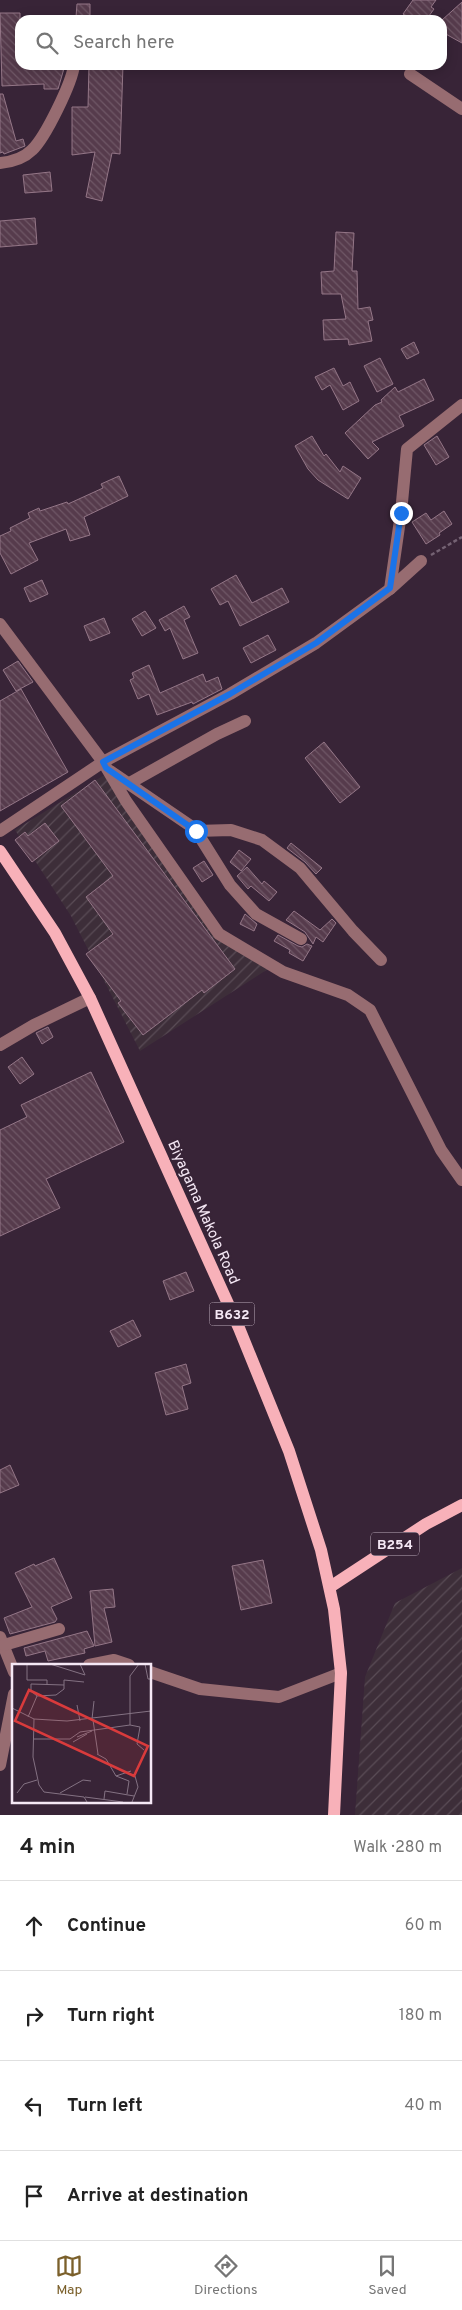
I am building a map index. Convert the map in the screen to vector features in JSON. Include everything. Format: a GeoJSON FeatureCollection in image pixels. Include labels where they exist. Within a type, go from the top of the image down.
{"type":"FeatureCollection","features":[{"type":"Feature","properties":{"kind":"main road","name":"Biyagama Makola Road"},"geometry":{"type":"LineString","coordinates":[[1,855],[55,933],[90,998],[239,1328],[289,1451],[310,1514],[330,1587],[341,1673],[334,1815]]}},
{"type":"Feature","properties":{"kind":"main road","name":"B254"},"geometry":{"type":"LineString","coordinates":[[330,1587],[426,1524],[462,1505]]}},
{"type":"Feature","properties":{"kind":"street"},"geometry":{"type":"LineString","coordinates":[[0,163],[11,162],[33,149],[62,101],[69,86],[73,70]]}},
{"type":"Feature","properties":{"kind":"street"},"geometry":{"type":"LineString","coordinates":[[410,74],[462,108]]}},
{"type":"Feature","properties":{"kind":"street"},"geometry":{"type":"LineString","coordinates":[[390,588],[401,513],[407,449],[462,405]]}},
{"type":"Feature","properties":{"kind":"street"},"geometry":{"type":"LineString","coordinates":[[0,831],[104,765],[316,643],[390,588],[421,561]]}},
{"type":"Feature","properties":{"kind":"street"},"geometry":{"type":"LineString","coordinates":[[0,624],[104,765],[126,801],[219,934],[283,972],[348,995],[370,1010],[441,1150],[462,1180]]}},
{"type":"Feature","properties":{"kind":"street"},"geometry":{"type":"LineString","coordinates":[[128,784],[174,761],[217,734],[245,721]]}},
{"type":"Feature","properties":{"kind":"street"},"geometry":{"type":"LineString","coordinates":[[104,765],[196,831],[230,885],[256,914],[301,939]]}},
{"type":"Feature","properties":{"kind":"street"},"geometry":{"type":"LineString","coordinates":[[196,831],[231,830],[262,840],[300,868],[352,931],[380,960]]}},
{"type":"Feature","properties":{"kind":"street"},"geometry":{"type":"LineString","coordinates":[[0,1046],[34,1024],[90,998]]}},
{"type":"Feature","properties":{"kind":"street"},"geometry":{"type":"LineString","coordinates":[[12,1667],[2,1641],[59,1629]]}},
{"type":"Feature","properties":{"kind":"street"},"geometry":{"type":"LineString","coordinates":[[94,1664],[114,1660],[125,1664]]}},
{"type":"Feature","properties":{"kind":"street"},"geometry":{"type":"LineString","coordinates":[[151,1672],[200,1689],[279,1697],[341,1673]]}},
{"type":"Feature","properties":{"kind":"street"},"geometry":{"type":"LineString","coordinates":[[0,1766],[12,1704]]}},
{"type":"Feature","properties":{"kind":"path"},"geometry":{"type":"LineString","coordinates":[[421,561],[462,537]]}},
{"type":"Feature","properties":{"kind":"shaded area"},"geometry":{"type":"Polygon","coordinates":[[[106,774],[226,945],[268,969],[140,1051],[71,916],[15,830],[106,774]]]}},
{"type":"Feature","properties":{"kind":"shaded area"},"geometry":{"type":"Polygon","coordinates":[[[462,1568],[462,1815],[355,1815],[365,1677],[395,1603],[462,1568]]]}},
{"type":"Feature","properties":{"kind":"building"},"geometry":{"type":"Polygon","coordinates":[[[413,0],[436,0],[431,7],[434,9],[430,15],[403,14],[413,0]]]}},
{"type":"Feature","properties":{"kind":"building"},"geometry":{"type":"Polygon","coordinates":[[[462,2],[462,43],[447,35],[447,16],[462,2]]]}},
{"type":"Feature","properties":{"kind":"building"},"geometry":{"type":"Polygon","coordinates":[[[77,4],[90,4],[90,15],[76,15],[77,4]]]}},
{"type":"Feature","properties":{"kind":"building"},"geometry":{"type":"Polygon","coordinates":[[[0,13],[20,13],[20,15],[15,15],[15,70],[64,70],[58,89],[44,89],[44,84],[2,86],[0,13]]]}},
{"type":"Feature","properties":{"kind":"building"},"geometry":{"type":"Polygon","coordinates":[[[89,70],[123,70],[120,154],[112,153],[102,201],[86,197],[95,152],[72,155],[72,107],[88,107],[89,70]]]}},
{"type":"Feature","properties":{"kind":"building"},"geometry":{"type":"Polygon","coordinates":[[[0,94],[3,94],[16,141],[23,139],[25,146],[4,154],[3,152],[0,153],[0,94]]]}},
{"type":"Feature","properties":{"kind":"building"},"geometry":{"type":"Polygon","coordinates":[[[50,172],[52,191],[25,193],[23,175],[50,172]]]}},
{"type":"Feature","properties":{"kind":"building"},"geometry":{"type":"Polygon","coordinates":[[[35,218],[37,244],[0,247],[0,221],[35,218]]]}},
{"type":"Feature","properties":{"kind":"building"},"geometry":{"type":"Polygon","coordinates":[[[336,232],[354,233],[352,271],[357,271],[358,309],[370,307],[373,320],[368,321],[372,341],[349,345],[348,339],[324,340],[323,320],[346,319],[341,294],[322,294],[321,272],[334,271],[336,232]]]}},
{"type":"Feature","properties":{"kind":"building"},"geometry":{"type":"Polygon","coordinates":[[[414,342],[419,353],[407,359],[401,349],[414,342]]]}},
{"type":"Feature","properties":{"kind":"building"},"geometry":{"type":"Polygon","coordinates":[[[380,358],[393,384],[377,392],[364,366],[380,358]]]}},
{"type":"Feature","properties":{"kind":"building"},"geometry":{"type":"Polygon","coordinates":[[[334,368],[343,386],[350,382],[359,401],[343,410],[330,385],[322,390],[315,377],[334,368]]]}},
{"type":"Feature","properties":{"kind":"building"},"geometry":{"type":"Polygon","coordinates":[[[424,379],[434,400],[399,416],[404,426],[372,442],[379,449],[368,459],[345,433],[375,405],[382,402],[381,400],[395,387],[398,392],[424,379]]]}},
{"type":"Feature","properties":{"kind":"building"},"geometry":{"type":"Polygon","coordinates":[[[312,436],[324,456],[326,454],[340,472],[343,466],[361,478],[348,499],[318,480],[308,469],[295,446],[312,436]]]}},
{"type":"Feature","properties":{"kind":"building"},"geometry":{"type":"Polygon","coordinates":[[[437,436],[449,457],[436,465],[424,445],[437,436]]]}},
{"type":"Feature","properties":{"kind":"building"},"geometry":{"type":"Polygon","coordinates":[[[119,476],[128,496],[84,517],[90,535],[70,541],[66,529],[29,543],[38,560],[11,574],[0,553],[0,536],[11,531],[10,528],[30,518],[28,513],[39,508],[40,511],[67,502],[68,504],[103,488],[101,484],[119,476]]]}},
{"type":"Feature","properties":{"kind":"building"},"geometry":{"type":"Polygon","coordinates":[[[444,511],[452,524],[426,544],[412,522],[426,513],[431,520],[444,511]]]}},
{"type":"Feature","properties":{"kind":"building"},"geometry":{"type":"Polygon","coordinates":[[[236,575],[252,603],[282,588],[289,602],[240,626],[228,601],[220,605],[211,589],[236,575]]]}},
{"type":"Feature","properties":{"kind":"building"},"geometry":{"type":"Polygon","coordinates":[[[42,580],[48,594],[30,602],[24,588],[42,580]]]}},
{"type":"Feature","properties":{"kind":"building"},"geometry":{"type":"Polygon","coordinates":[[[184,606],[190,617],[184,620],[198,653],[183,659],[170,628],[165,631],[159,620],[184,606]]]}},
{"type":"Feature","properties":{"kind":"building"},"geometry":{"type":"Polygon","coordinates":[[[145,611],[156,628],[142,636],[132,619],[145,611]]]}},
{"type":"Feature","properties":{"kind":"building"},"geometry":{"type":"Polygon","coordinates":[[[104,618],[110,633],[90,641],[84,626],[104,618]]]}},
{"type":"Feature","properties":{"kind":"building"},"geometry":{"type":"Polygon","coordinates":[[[268,635],[276,650],[251,663],[243,648],[268,635]]]}},
{"type":"Feature","properties":{"kind":"building"},"geometry":{"type":"Polygon","coordinates":[[[18,661],[33,682],[16,691],[3,670],[18,661]]]}},
{"type":"Feature","properties":{"kind":"building"},"geometry":{"type":"Polygon","coordinates":[[[149,665],[160,693],[203,674],[206,682],[218,677],[222,689],[193,704],[192,702],[157,715],[149,694],[138,699],[130,680],[134,678],[132,673],[149,665]]]}},
{"type":"Feature","properties":{"kind":"building"},"geometry":{"type":"Polygon","coordinates":[[[21,689],[68,772],[0,811],[0,701],[21,689]]]}},
{"type":"Feature","properties":{"kind":"building"},"geometry":{"type":"Polygon","coordinates":[[[324,742],[360,787],[340,803],[305,758],[324,742]]]}},
{"type":"Feature","properties":{"kind":"building"},"geometry":{"type":"Polygon","coordinates":[[[95,780],[235,969],[204,993],[202,990],[143,1035],[118,1003],[121,1001],[86,954],[113,934],[86,897],[113,876],[61,806],[95,780]]]}},
{"type":"Feature","properties":{"kind":"building"},"geometry":{"type":"Polygon","coordinates":[[[45,823],[59,841],[32,862],[15,840],[25,832],[28,836],[45,823]]]}},
{"type":"Feature","properties":{"kind":"building"},"geometry":{"type":"Polygon","coordinates":[[[291,843],[322,868],[316,874],[305,862],[287,848],[291,843]]]}},
{"type":"Feature","properties":{"kind":"building"},"geometry":{"type":"Polygon","coordinates":[[[239,850],[251,859],[241,871],[230,862],[239,850]]]}},
{"type":"Feature","properties":{"kind":"building"},"geometry":{"type":"Polygon","coordinates":[[[204,861],[213,875],[202,882],[193,868],[204,861]]]}},
{"type":"Feature","properties":{"kind":"building"},"geometry":{"type":"Polygon","coordinates":[[[247,867],[262,884],[264,881],[277,892],[269,901],[251,886],[248,889],[237,876],[247,867]]]}},
{"type":"Feature","properties":{"kind":"building"},"geometry":{"type":"Polygon","coordinates":[[[294,911],[320,930],[332,919],[336,923],[323,942],[316,937],[313,944],[305,932],[286,920],[294,911]]]}},
{"type":"Feature","properties":{"kind":"building"},"geometry":{"type":"Polygon","coordinates":[[[245,914],[257,924],[254,931],[240,924],[245,914]]]}},
{"type":"Feature","properties":{"kind":"building"},"geometry":{"type":"Polygon","coordinates":[[[278,935],[298,946],[302,947],[307,944],[312,946],[303,961],[289,953],[290,950],[274,941],[278,935]]]}},
{"type":"Feature","properties":{"kind":"building"},"geometry":{"type":"Polygon","coordinates":[[[48,1027],[53,1037],[42,1044],[36,1033],[48,1027]]]}},
{"type":"Feature","properties":{"kind":"building"},"geometry":{"type":"Polygon","coordinates":[[[22,1057],[34,1074],[20,1084],[8,1067],[22,1057]]]}},
{"type":"Feature","properties":{"kind":"building"},"geometry":{"type":"Polygon","coordinates":[[[91,1072],[124,1142],[46,1179],[60,1208],[0,1236],[0,1130],[27,1117],[21,1105],[91,1072]]]}},
{"type":"Feature","properties":{"kind":"building"},"geometry":{"type":"Polygon","coordinates":[[[186,1272],[194,1291],[170,1300],[163,1281],[186,1272]]]}},
{"type":"Feature","properties":{"kind":"building"},"geometry":{"type":"Polygon","coordinates":[[[133,1320],[141,1336],[118,1347],[110,1331],[133,1320]]]}},
{"type":"Feature","properties":{"kind":"building"},"geometry":{"type":"Polygon","coordinates":[[[186,1364],[191,1383],[182,1386],[188,1409],[166,1415],[155,1373],[186,1364]]]}},
{"type":"Feature","properties":{"kind":"building"},"geometry":{"type":"Polygon","coordinates":[[[10,1465],[19,1485],[0,1493],[0,1470],[10,1465]]]}},
{"type":"Feature","properties":{"kind":"building"},"geometry":{"type":"Polygon","coordinates":[[[54,1558],[72,1598],[51,1607],[57,1619],[55,1622],[10,1634],[4,1618],[32,1607],[15,1573],[34,1564],[35,1566],[54,1558]]]}},
{"type":"Feature","properties":{"kind":"building"},"geometry":{"type":"Polygon","coordinates":[[[263,1560],[272,1603],[241,1610],[232,1566],[263,1560]]]}},
{"type":"Feature","properties":{"kind":"building"},"geometry":{"type":"Polygon","coordinates":[[[113,1589],[115,1607],[104,1608],[112,1642],[95,1646],[90,1591],[113,1589]]]}},
{"type":"Feature","properties":{"kind":"building"},"geometry":{"type":"Polygon","coordinates":[[[87,1631],[94,1646],[84,1649],[85,1653],[48,1661],[45,1651],[26,1656],[24,1648],[87,1631]]]}},
{"type":"Feature","properties":{"kind":"route"},"geometry":{"type":"LineString","coordinates":[[196,831],[106,768],[103,762],[230,694],[316,643],[390,588],[401,513]]}}]}
